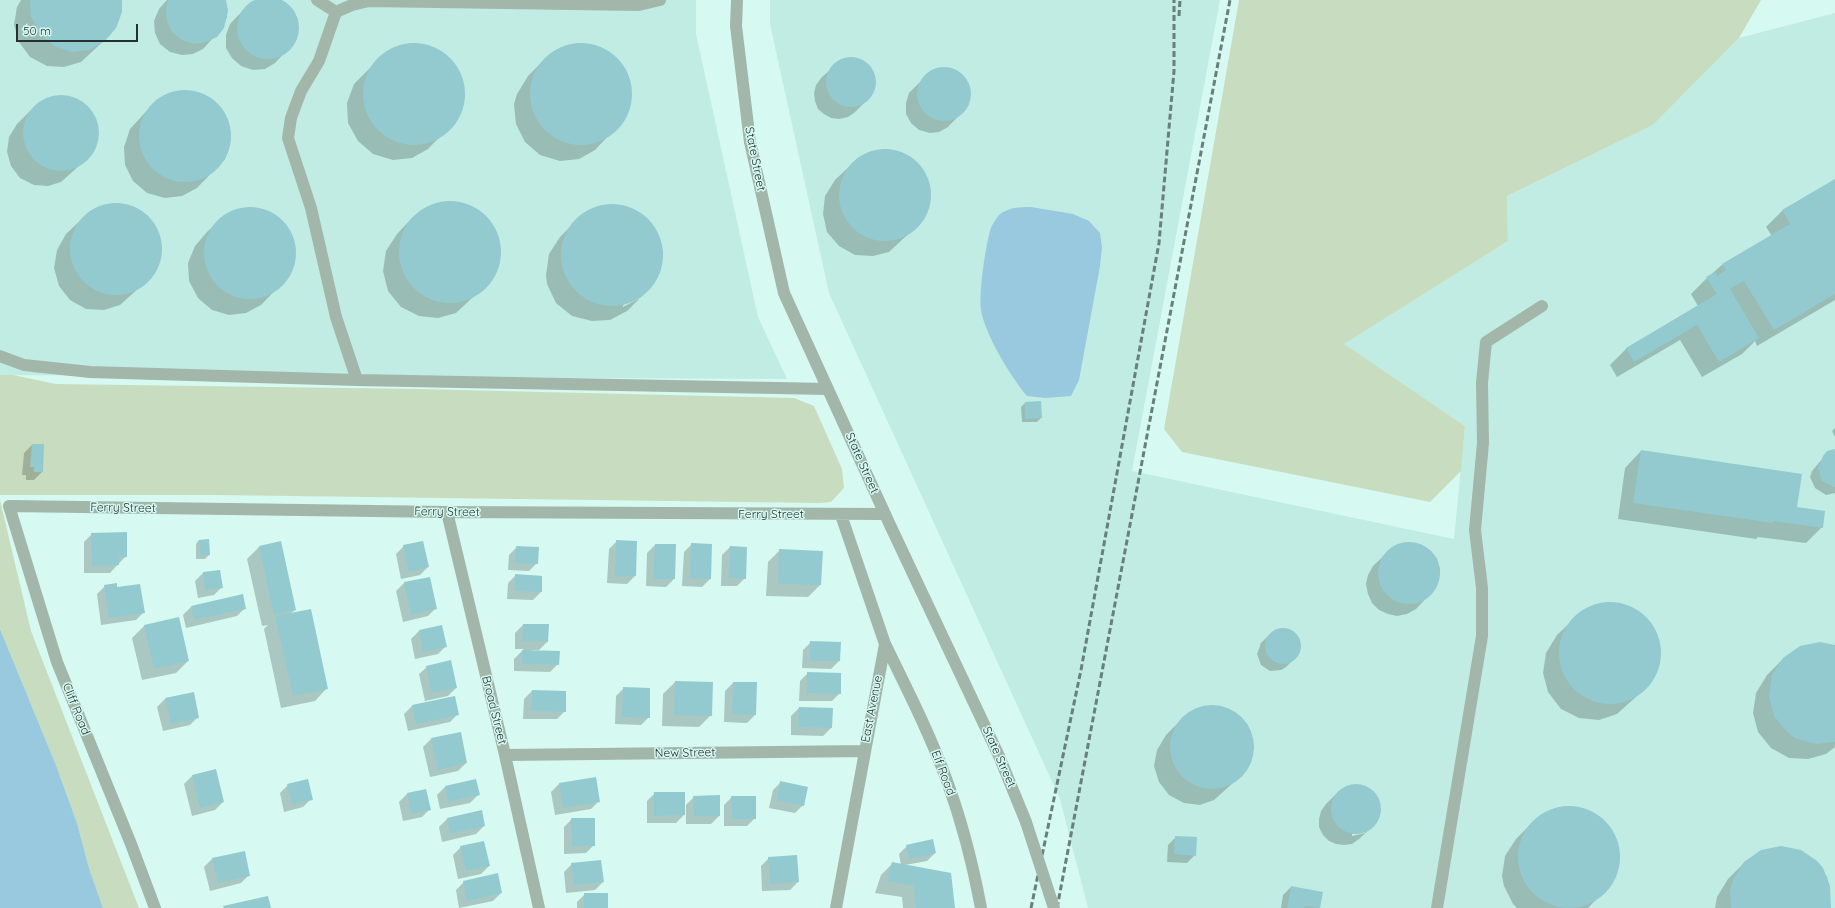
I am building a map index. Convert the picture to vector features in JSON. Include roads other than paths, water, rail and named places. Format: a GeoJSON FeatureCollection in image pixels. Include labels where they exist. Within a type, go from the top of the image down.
{"type":"FeatureCollection","features":[{"type":"Feature","properties":{"kind":"street"},"geometry":{"type":"LineString","coordinates":[[317,0],[336,12]]}},
{"type":"Feature","properties":{"kind":"street"},"geometry":{"type":"LineString","coordinates":[[357,380],[336,317],[311,208],[288,138],[291,118],[301,91],[319,62],[336,12],[352,5],[369,1],[640,5],[660,0]]}},
{"type":"Feature","properties":{"kind":"street","name":"State Street"},"geometry":{"type":"LineString","coordinates":[[737,0],[736,26],[750,142],[784,293],[885,514],[1000,756],[1026,822],[1054,908]]}},
{"type":"Feature","properties":{"kind":"street"},"geometry":{"type":"LineString","coordinates":[[1437,908],[1482,636],[1482,588],[1475,530],[1483,443],[1482,383],[1486,342],[1542,306]]}},
{"type":"Feature","properties":{"kind":"street"},"geometry":{"type":"LineString","coordinates":[[0,356],[24,365],[90,372],[357,380],[828,389]]}},
{"type":"Feature","properties":{"kind":"street","name":"Ferry Street"},"geometry":{"type":"LineString","coordinates":[[9,506],[447,512],[841,515],[885,514]]}},
{"type":"Feature","properties":{"kind":"street","name":"Cliff Road"},"geometry":{"type":"LineString","coordinates":[[9,506],[57,662],[155,908]]}},
{"type":"Feature","properties":{"kind":"street","name":"Broad Street"},"geometry":{"type":"LineString","coordinates":[[447,512],[505,754],[539,908]]}},
{"type":"Feature","properties":{"kind":"street","name":"East Avenue"},"geometry":{"type":"LineString","coordinates":[[836,908],[885,644],[841,515]]}},
{"type":"Feature","properties":{"kind":"street","name":"Elf Road"},"geometry":{"type":"LineString","coordinates":[[885,644],[913,699],[947,780],[967,846],[981,908]]}},
{"type":"Feature","properties":{"kind":"street","name":"New Street"},"geometry":{"type":"LineString","coordinates":[[505,754],[864,751]]}},
{"type":"Feature","properties":{"kind":"water"},"geometry":{"type":"Polygon","coordinates":[[[1018,207],[1031,207],[1073,214],[1089,221],[1100,233],[1102,247],[1100,266],[1079,380],[1071,396],[1045,398],[1027,396],[1014,378],[993,343],[983,320],[981,310],[981,292],[986,249],[991,227],[999,215],[1007,210],[1018,207]]]}},
{"type":"Feature","properties":{"kind":"water"},"geometry":{"type":"Polygon","coordinates":[[[0,629],[56,765],[77,823],[89,868],[103,908],[0,908],[0,629]]]}},
{"type":"Feature","properties":{"kind":"railway"},"geometry":{"type":"LineString","coordinates":[[1031,908],[1081,670],[1159,243],[1174,71],[1174,0]]}},
{"type":"Feature","properties":{"kind":"railway"},"geometry":{"type":"LineString","coordinates":[[1179,16],[1180,0]]}},
{"type":"Feature","properties":{"kind":"railway"},"geometry":{"type":"LineString","coordinates":[[1057,908],[1230,0]]}}]}
